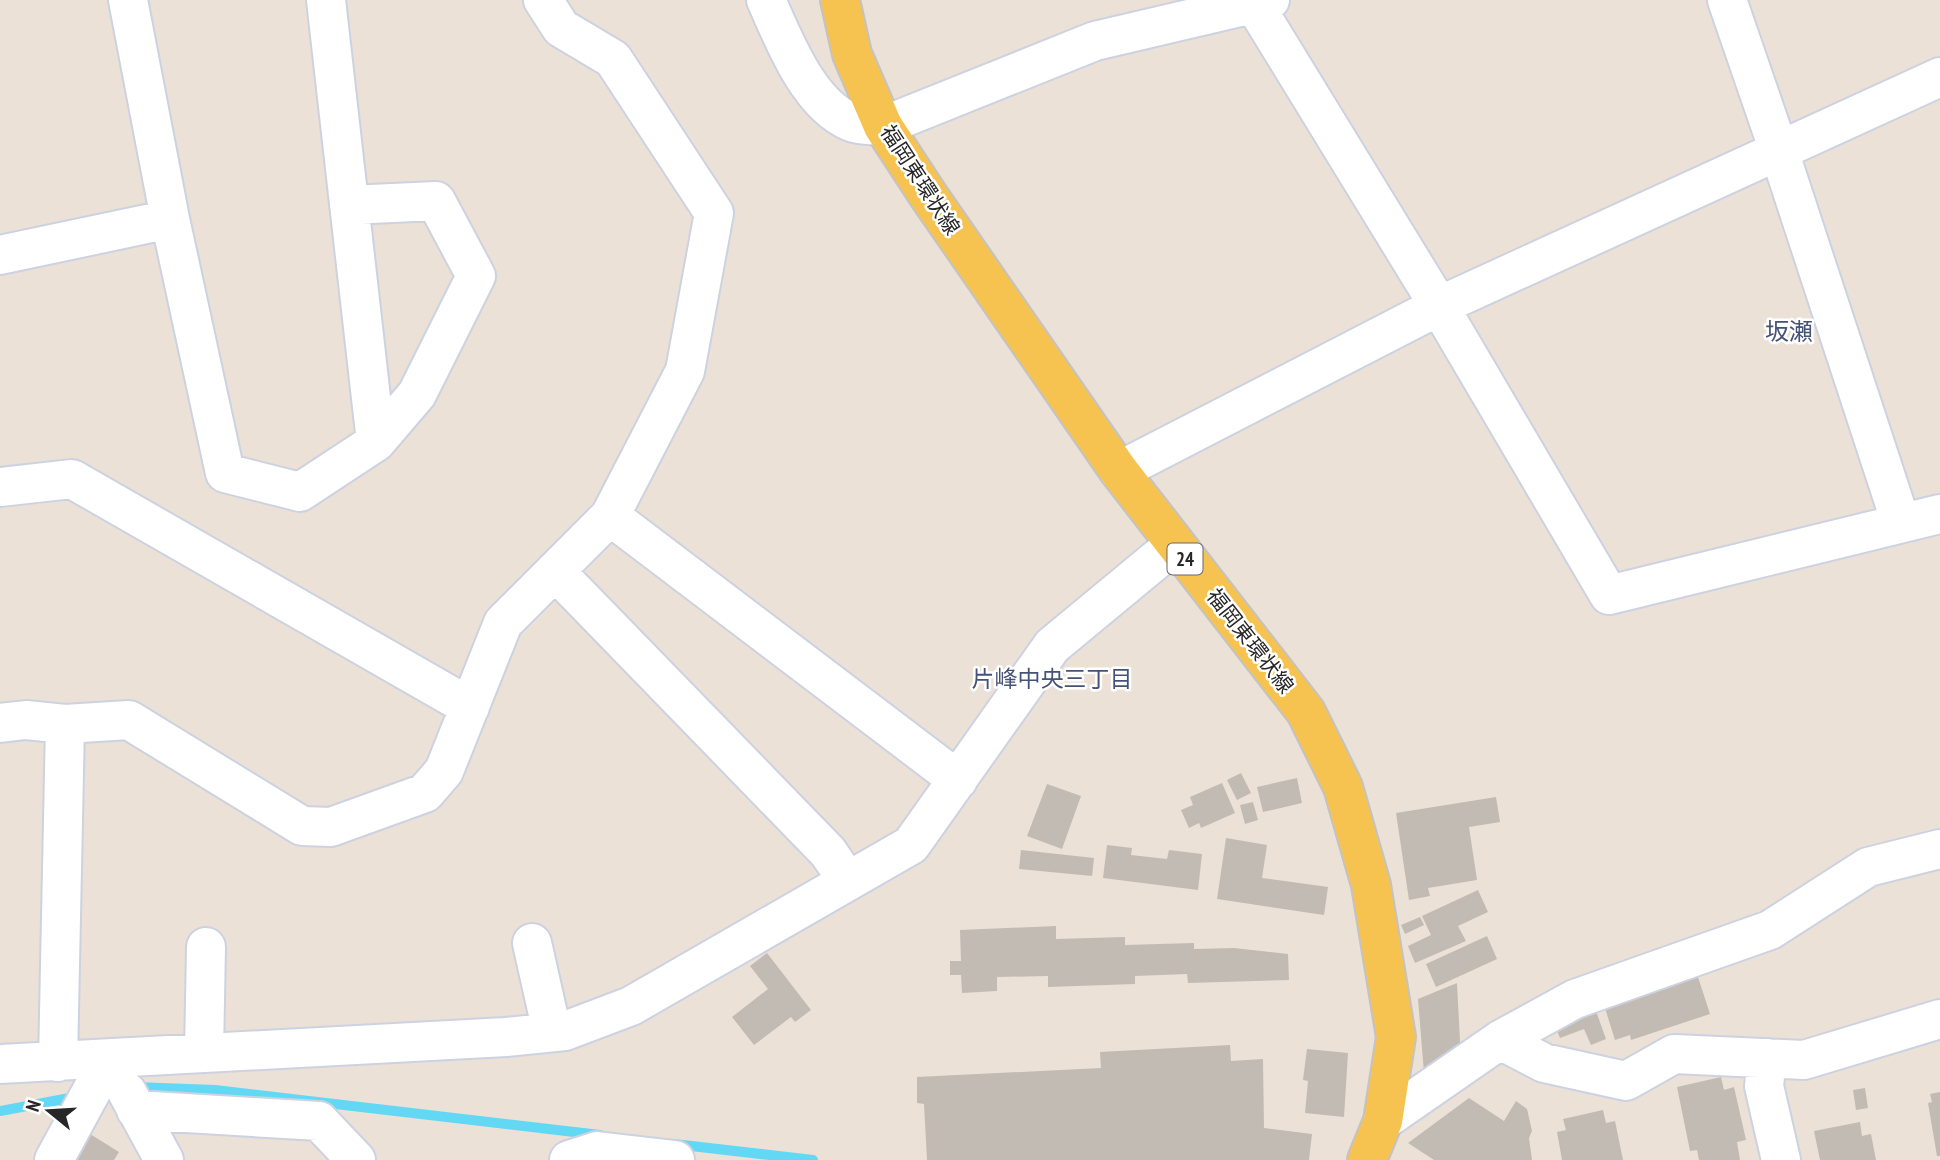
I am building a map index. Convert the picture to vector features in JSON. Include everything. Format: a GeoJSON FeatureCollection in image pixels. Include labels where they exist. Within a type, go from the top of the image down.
{"type":"FeatureCollection","features":[{"type":"Feature","properties":{"kind":"main road","name":"福岡東環状線"},"geometry":{"type":"LineString","coordinates":[[840,0],[852,54],[883,126],[1119,471],[1306,712],[1343,788],[1371,886],[1396,1037],[1382,1121],[1367,1160]]}},
{"type":"Feature","properties":{"kind":"street"},"geometry":{"type":"LineString","coordinates":[[128,0],[170,219],[225,473],[300,492],[376,442],[417,394],[476,276],[436,201],[349,205]]}},
{"type":"Feature","properties":{"kind":"street"},"geometry":{"type":"LineString","coordinates":[[326,0],[376,442]]}},
{"type":"Feature","properties":{"kind":"street"},"geometry":{"type":"LineString","coordinates":[[0,723],[26,720],[65,724],[129,720],[302,826],[331,827],[425,793],[444,771],[503,623],[602,523],[685,371],[714,213],[613,59],[561,28],[543,0]]}},
{"type":"Feature","properties":{"kind":"street"},"geometry":{"type":"LineString","coordinates":[[766,0],[794,62],[828,106],[853,123],[883,126],[1095,41],[1259,1],[1609,595],[1940,514]]}},
{"type":"Feature","properties":{"kind":"street"},"geometry":{"type":"LineString","coordinates":[[1727,0],[1901,523]]}},
{"type":"Feature","properties":{"kind":"street"},"geometry":{"type":"LineString","coordinates":[[1119,471],[1439,306],[1940,77]]}},
{"type":"Feature","properties":{"kind":"street"},"geometry":{"type":"LineString","coordinates":[[0,255],[170,219]]}},
{"type":"Feature","properties":{"kind":"street"},"geometry":{"type":"LineString","coordinates":[[0,486],[72,479],[470,707]]}},
{"type":"Feature","properties":{"kind":"street"},"geometry":{"type":"LineString","coordinates":[[602,523],[958,780]]}},
{"type":"Feature","properties":{"kind":"street"},"geometry":{"type":"LineString","coordinates":[[0,1064],[565,1031],[631,1006],[911,845],[1052,646],[1174,545]]}},
{"type":"Feature","properties":{"kind":"street"},"geometry":{"type":"LineString","coordinates":[[555,571],[828,852],[848,881]]}},
{"type":"Feature","properties":{"kind":"street"},"geometry":{"type":"LineString","coordinates":[[58,1062],[65,724]]}},
{"type":"Feature","properties":{"kind":"street"},"geometry":{"type":"LineString","coordinates":[[1382,1121],[1500,1040],[1575,999],[1770,930],[1868,867],[1940,849]]}},
{"type":"Feature","properties":{"kind":"street"},"geometry":{"type":"LineString","coordinates":[[532,943],[552,1032]]}},
{"type":"Feature","properties":{"kind":"street"},"geometry":{"type":"LineString","coordinates":[[204,1053],[206,947]]}},
{"type":"Feature","properties":{"kind":"street"},"geometry":{"type":"LineString","coordinates":[[1500,1040],[1544,1063],[1626,1081],[1674,1054],[1804,1060],[1940,1019]]}},
{"type":"Feature","properties":{"kind":"street"},"geometry":{"type":"LineString","coordinates":[[1767,1058],[1764,1086],[1781,1160]]}},
{"type":"Feature","properties":{"kind":"street"},"geometry":{"type":"LineString","coordinates":[[109,1059],[164,1160]]}},
{"type":"Feature","properties":{"kind":"street"},"geometry":{"type":"LineString","coordinates":[[54,1160],[109,1059]]}},
{"type":"Feature","properties":{"kind":"street"},"geometry":{"type":"LineString","coordinates":[[136,1110],[319,1121],[356,1160]]}},
{"type":"Feature","properties":{"kind":"street"},"geometry":{"type":"LineString","coordinates":[[569,1160],[597,1151],[675,1160]]}},
{"type":"Feature","properties":{"kind":"building"},"geometry":{"type":"Polygon","coordinates":[[[1241,773],[1251,793],[1237,800],[1227,780],[1241,773]]]}},
{"type":"Feature","properties":{"kind":"building"},"geometry":{"type":"Polygon","coordinates":[[[1297,778],[1302,803],[1263,812],[1257,787],[1297,778]]]}},
{"type":"Feature","properties":{"kind":"building"},"geometry":{"type":"Polygon","coordinates":[[[1222,783],[1235,813],[1201,828],[1199,823],[1189,828],[1181,810],[1193,805],[1190,797],[1222,783]]]}},
{"type":"Feature","properties":{"kind":"building"},"geometry":{"type":"Polygon","coordinates":[[[1047,784],[1081,796],[1062,849],[1027,836],[1047,784]]]}},
{"type":"Feature","properties":{"kind":"building"},"geometry":{"type":"Polygon","coordinates":[[[1496,797],[1500,822],[1469,827],[1477,880],[1428,888],[1430,896],[1409,900],[1396,813],[1496,797]]]}},
{"type":"Feature","properties":{"kind":"building"},"geometry":{"type":"Polygon","coordinates":[[[1253,802],[1258,820],[1245,824],[1240,805],[1253,802]]]}},
{"type":"Feature","properties":{"kind":"building"},"geometry":{"type":"Polygon","coordinates":[[[1226,838],[1267,845],[1262,878],[1328,887],[1324,915],[1217,899],[1226,838]]]}},
{"type":"Feature","properties":{"kind":"building"},"geometry":{"type":"Polygon","coordinates":[[[1107,845],[1132,848],[1131,855],[1167,859],[1169,850],[1202,854],[1198,890],[1103,878],[1107,845]]]}},
{"type":"Feature","properties":{"kind":"building"},"geometry":{"type":"Polygon","coordinates":[[[1021,850],[1094,858],[1092,876],[1019,869],[1021,850]]]}},
{"type":"Feature","properties":{"kind":"building"},"geometry":{"type":"Polygon","coordinates":[[[1478,890],[1488,912],[1458,926],[1466,941],[1415,963],[1408,946],[1431,935],[1422,916],[1478,890]]]}},
{"type":"Feature","properties":{"kind":"building"},"geometry":{"type":"Polygon","coordinates":[[[1420,917],[1424,925],[1405,934],[1401,925],[1420,917]]]}},
{"type":"Feature","properties":{"kind":"building"},"geometry":{"type":"Polygon","coordinates":[[[1056,926],[1056,939],[1125,937],[1125,945],[1194,943],[1194,949],[1234,948],[1288,954],[1289,980],[1188,983],[1187,974],[1135,976],[1135,984],[1048,987],[1048,976],[997,977],[997,991],[962,993],[961,975],[950,975],[950,961],[961,961],[960,930],[1056,926]]]}},
{"type":"Feature","properties":{"kind":"building"},"geometry":{"type":"Polygon","coordinates":[[[1487,936],[1497,959],[1436,987],[1426,964],[1487,936]]]}},
{"type":"Feature","properties":{"kind":"building"},"geometry":{"type":"Polygon","coordinates":[[[767,953],[811,1010],[795,1022],[791,1017],[754,1045],[732,1017],[768,989],[750,966],[767,953]]]}},
{"type":"Feature","properties":{"kind":"building"},"geometry":{"type":"Polygon","coordinates":[[[1697,974],[1710,1014],[1631,1040],[1630,1035],[1615,1040],[1604,1005],[1697,974]]]}},
{"type":"Feature","properties":{"kind":"building"},"geometry":{"type":"Polygon","coordinates":[[[1457,983],[1461,1061],[1424,1073],[1418,999],[1457,983]]]}},
{"type":"Feature","properties":{"kind":"building"},"geometry":{"type":"Polygon","coordinates":[[[1596,1011],[1606,1039],[1591,1045],[1584,1029],[1560,1038],[1555,1026],[1596,1011]]]}},
{"type":"Feature","properties":{"kind":"building"},"geometry":{"type":"Polygon","coordinates":[[[1230,1045],[1231,1061],[1263,1059],[1264,1128],[1312,1134],[1309,1160],[927,1160],[924,1104],[917,1103],[917,1077],[1101,1068],[1100,1052],[1230,1045]]]}},
{"type":"Feature","properties":{"kind":"building"},"geometry":{"type":"Polygon","coordinates":[[[1307,1049],[1348,1053],[1344,1117],[1305,1113],[1308,1081],[1303,1080],[1307,1049]]]}},
{"type":"Feature","properties":{"kind":"building"},"geometry":{"type":"Polygon","coordinates":[[[1721,1077],[1724,1090],[1734,1087],[1746,1140],[1737,1142],[1740,1160],[1699,1160],[1697,1150],[1690,1151],[1677,1087],[1721,1077]]]}},
{"type":"Feature","properties":{"kind":"building"},"geometry":{"type":"Polygon","coordinates":[[[1865,1088],[1868,1108],[1856,1110],[1853,1090],[1865,1088]]]}},
{"type":"Feature","properties":{"kind":"building"},"geometry":{"type":"Polygon","coordinates":[[[1940,1092],[1940,1156],[1937,1156],[1928,1103],[1932,1102],[1930,1094],[1940,1092]]]}},
{"type":"Feature","properties":{"kind":"building"},"geometry":{"type":"Polygon","coordinates":[[[1469,1098],[1504,1121],[1516,1101],[1527,1109],[1532,1131],[1529,1138],[1532,1160],[1434,1160],[1408,1143],[1469,1098]]]}},
{"type":"Feature","properties":{"kind":"building"},"geometry":{"type":"Polygon","coordinates":[[[1603,1110],[1606,1123],[1615,1121],[1623,1160],[1562,1160],[1557,1132],[1566,1130],[1563,1119],[1603,1110]]]}},
{"type":"Feature","properties":{"kind":"building"},"geometry":{"type":"Polygon","coordinates":[[[1860,1122],[1862,1136],[1871,1134],[1876,1160],[1820,1160],[1814,1131],[1860,1122]]]}},
{"type":"Feature","properties":{"kind":"building"},"geometry":{"type":"Polygon","coordinates":[[[90,1134],[119,1152],[114,1160],[74,1160],[90,1134]]]}},
{"type":"Feature","properties":{"kind":"waterway"},"geometry":{"type":"LineString","coordinates":[[135,1087],[215,1090],[600,1135]]}},
{"type":"Feature","properties":{"kind":"waterway"},"geometry":{"type":"LineString","coordinates":[[0,1111],[75,1097]]}},
{"type":"Feature","properties":{"kind":"waterway"},"geometry":{"type":"LineString","coordinates":[[674,1144],[813,1160]]}},
{"type":"Feature","properties":{"kind":"district","name":"坂瀬"},"geometry":{"type":"Point","coordinates":[1789,332]}},
{"type":"Feature","properties":{"kind":"district","name":"片峰中央三丁目"},"geometry":{"type":"Point","coordinates":[1052,679]}}]}
